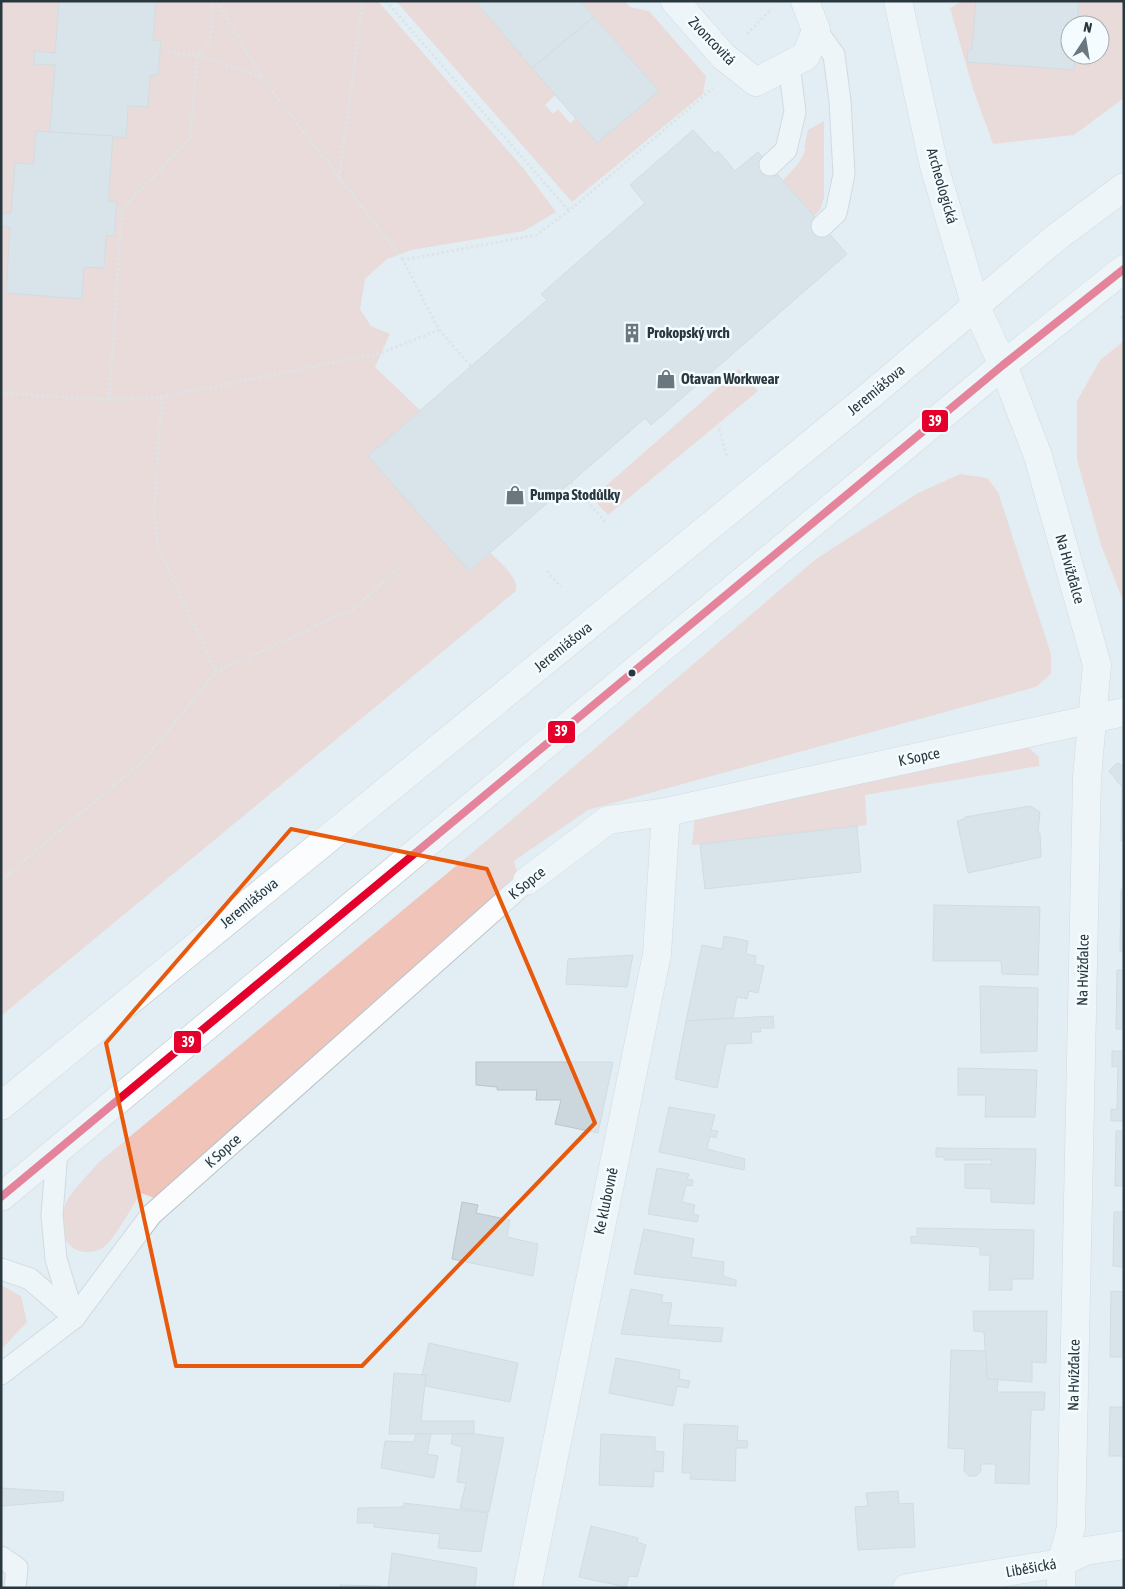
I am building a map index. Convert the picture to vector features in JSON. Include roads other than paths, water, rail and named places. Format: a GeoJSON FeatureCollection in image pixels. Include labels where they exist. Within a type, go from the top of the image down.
{"type":"FeatureCollection","features":[{"type":"Feature","properties":{"kind":"street","name":"Zvoncovitá"},"geometry":{"type":"LineString","coordinates":[[675,1],[723,56],[756,82],[806,56],[816,30]]}},
{"type":"Feature","properties":{"kind":"street"},"geometry":{"type":"LineString","coordinates":[[805,1],[816,30]]}},
{"type":"Feature","properties":{"kind":"street","name":"Archeologická"},"geometry":{"type":"LineString","coordinates":[[898,1],[934,166],[976,307],[1004,365]]}},
{"type":"Feature","properties":{"kind":"street","name":"Jeremiášova"},"geometry":{"type":"LineString","coordinates":[[1,1106],[850,412],[1058,236],[1124,188]]}},
{"type":"Feature","properties":{"kind":"street"},"geometry":{"type":"LineString","coordinates":[[1,1197],[1004,365],[1124,269]]}},
{"type":"Feature","properties":{"kind":"street","name":"Na Hvížďalce"},"geometry":{"type":"LineString","coordinates":[[1004,365],[1038,456],[1097,665],[1087,777],[1071,1528],[1061,1576]]}},
{"type":"Feature","properties":{"kind":"street","name":"K Sopce"},"geometry":{"type":"LineString","coordinates":[[527,881],[608,820],[666,812],[1092,717],[1124,712]]}},
{"type":"Feature","properties":{"kind":"street","name":"Ke klubovně"},"geometry":{"type":"LineString","coordinates":[[527,1588],[657,954],[666,812]]}},
{"type":"Feature","properties":{"kind":"street","name":"Liběšická"},"geometry":{"type":"LineString","coordinates":[[907,1588],[1061,1576],[1085,1551],[1124,1546]]}},
{"type":"Feature","properties":{"kind":"lane"},"geometry":{"type":"LineString","coordinates":[[816,30],[834,55],[840,102],[844,174],[836,212],[822,226]]}},
{"type":"Feature","properties":{"kind":"lane"},"geometry":{"type":"LineString","coordinates":[[770,165],[786,150],[795,112],[789,64]]}},
{"type":"Feature","properties":{"kind":"lane","name":"K Sopce"},"geometry":{"type":"LineString","coordinates":[[1,1374],[74,1318],[151,1215],[527,881]]}},
{"type":"Feature","properties":{"kind":"lane"},"geometry":{"type":"LineString","coordinates":[[57,1150],[52,1215],[56,1259],[74,1318]]}},
{"type":"Feature","properties":{"kind":"lane"},"geometry":{"type":"LineString","coordinates":[[1,1270],[30,1279],[74,1318]]}},
{"type":"Feature","properties":{"kind":"lane"},"geometry":{"type":"LineString","coordinates":[[1,1557],[16,1568],[15,1588]]}},
{"type":"Feature","properties":{"kind":"place","name":"Prokopský vrch"},"geometry":{"type":"Point","coordinates":[632,333]}},
{"type":"Feature","properties":{"kind":"place","name":"Otavan Workwear"},"geometry":{"type":"Point","coordinates":[666,379]}},
{"type":"Feature","properties":{"kind":"place","name":"Pumpa Stodůlky"},"geometry":{"type":"Point","coordinates":[515,495]}}]}
